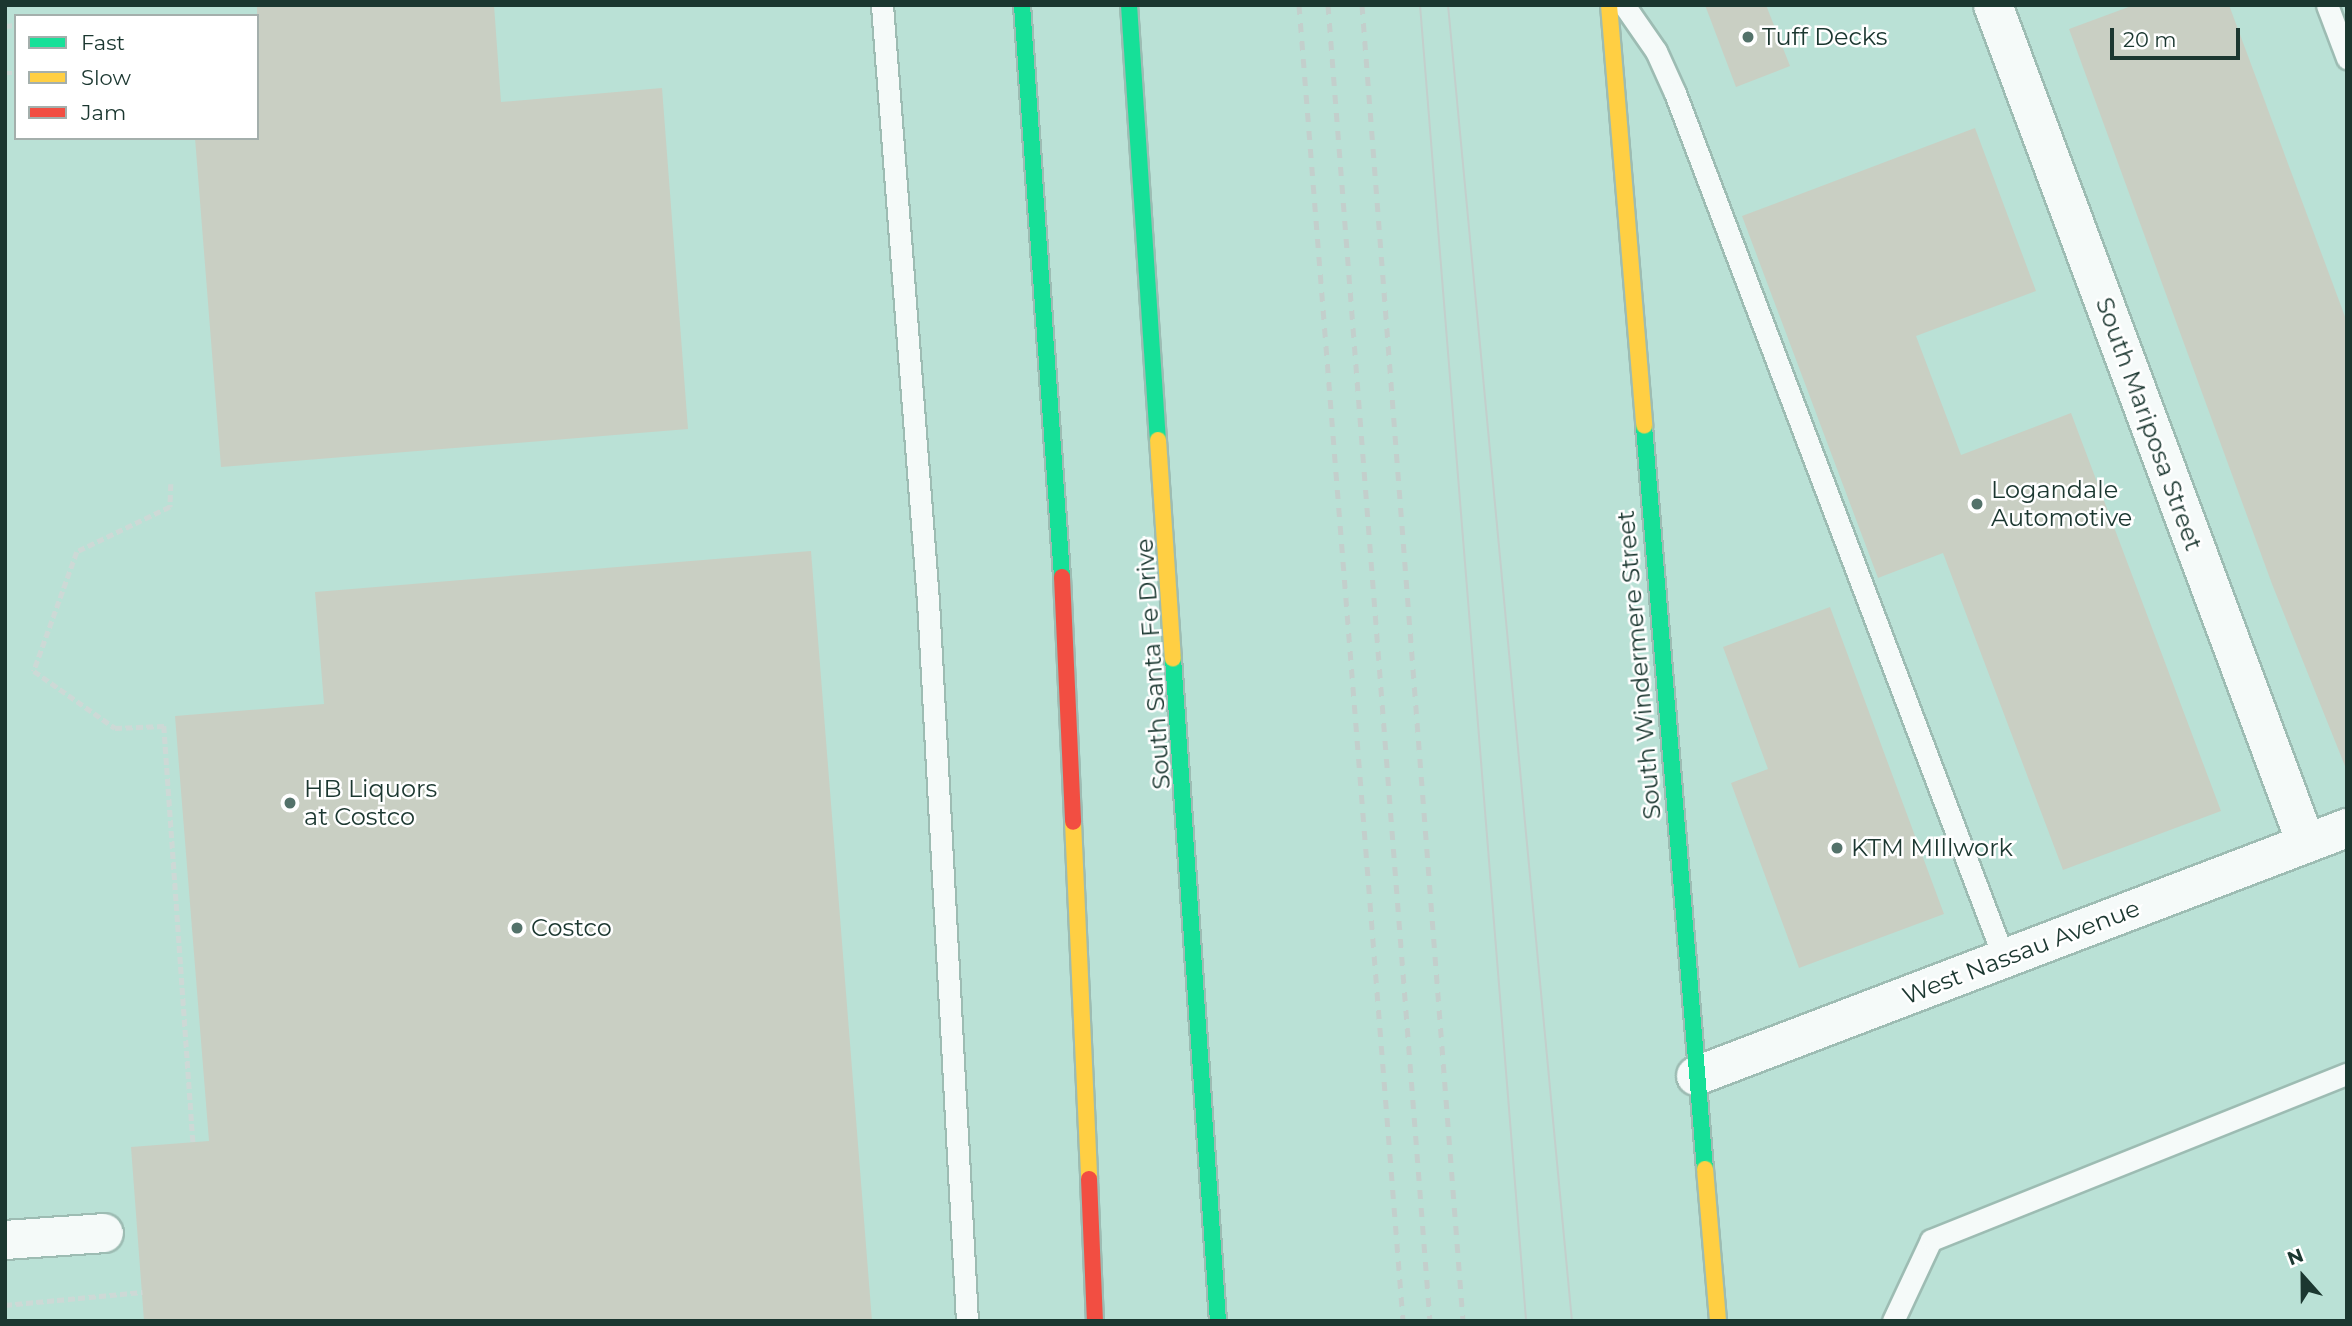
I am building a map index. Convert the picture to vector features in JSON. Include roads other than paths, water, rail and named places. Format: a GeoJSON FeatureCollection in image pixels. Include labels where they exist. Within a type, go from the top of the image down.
{"type":"FeatureCollection","features":[{"type":"Feature","properties":{"kind":"main road"},"geometry":{"type":"LineString","coordinates":[[1022,5],[1062,567],[1095,1321]]}},
{"type":"Feature","properties":{"kind":"main road","name":"South Santa Fe Drive"},"geometry":{"type":"LineString","coordinates":[[1129,5],[1218,1321]]}},
{"type":"Feature","properties":{"kind":"main road","name":"South Windermere Street"},"geometry":{"type":"LineString","coordinates":[[1609,5],[1718,1321]]}},
{"type":"Feature","properties":{"kind":"street","name":"South Mariposa Street"},"geometry":{"type":"LineString","coordinates":[[1993,5],[2306,843]]}},
{"type":"Feature","properties":{"kind":"street","name":"West Nassau Avenue"},"geometry":{"type":"LineString","coordinates":[[1696,1076],[2347,828]]}},
{"type":"Feature","properties":{"kind":"street"},"geometry":{"type":"LineString","coordinates":[[5,1240],[104,1233]]}},
{"type":"Feature","properties":{"kind":"lane"},"geometry":{"type":"LineString","coordinates":[[882,5],[928,601],[967,1321]]}},
{"type":"Feature","properties":{"kind":"lane"},"geometry":{"type":"LineString","coordinates":[[1624,5],[1656,51],[1675,93],[2004,958]]}},
{"type":"Feature","properties":{"kind":"lane"},"geometry":{"type":"LineString","coordinates":[[2327,5],[2347,58]]}},
{"type":"Feature","properties":{"kind":"lane"},"geometry":{"type":"LineString","coordinates":[[1893,1321],[1931,1240],[2347,1074]]}},
{"type":"Feature","properties":{"kind":"tram line"},"geometry":{"type":"LineString","coordinates":[[1420,5],[1526,1321]]}},
{"type":"Feature","properties":{"kind":"tram line"},"geometry":{"type":"LineString","coordinates":[[1448,5],[1572,1321]]}},
{"type":"Feature","properties":{"kind":"railway"},"geometry":{"type":"LineString","coordinates":[[1299,5],[1403,1321]]}},
{"type":"Feature","properties":{"kind":"railway"},"geometry":{"type":"LineString","coordinates":[[1328,5],[1430,1321]]}},
{"type":"Feature","properties":{"kind":"railway"},"geometry":{"type":"LineString","coordinates":[[1362,5],[1463,1321]]}},
{"type":"Feature","properties":{"kind":"place","name":"Tuff Decks"},"geometry":{"type":"Point","coordinates":[1748,37]}},
{"type":"Feature","properties":{"kind":"place","name":"Logandale Automotive"},"geometry":{"type":"Point","coordinates":[1977,504]}},
{"type":"Feature","properties":{"kind":"place","name":"HB Liquors at Costco"},"geometry":{"type":"Point","coordinates":[290,803]}},
{"type":"Feature","properties":{"kind":"place","name":"KTM MIllwork"},"geometry":{"type":"Point","coordinates":[1837,848]}},
{"type":"Feature","properties":{"kind":"place","name":"Costco"},"geometry":{"type":"Point","coordinates":[517,928]}}]}
